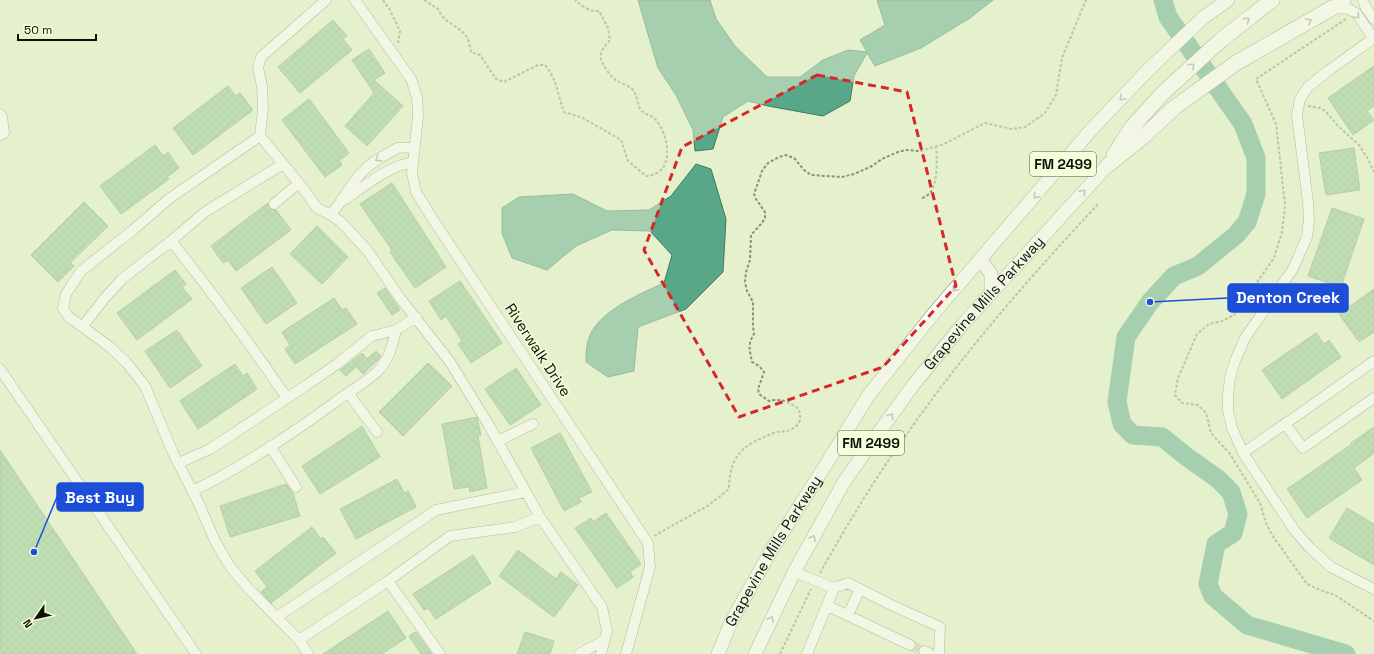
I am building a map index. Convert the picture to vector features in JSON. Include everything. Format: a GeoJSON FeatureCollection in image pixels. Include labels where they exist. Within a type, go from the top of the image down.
{"type":"FeatureCollection","features":[{"type":"Feature","properties":{"kind":"highway","name":"Grapevine Mills Parkway"},"geometry":{"type":"LineString","coordinates":[[1108,165],[1132,127],[1164,92],[1221,40],[1272,0]]}},
{"type":"Feature","properties":{"kind":"highway"},"geometry":{"type":"LineString","coordinates":[[1108,165],[1143,137],[1175,107],[1236,63],[1338,4]]}},
{"type":"Feature","properties":{"kind":"main road","name":"Grapevine Mills Parkway"},"geometry":{"type":"LineString","coordinates":[[718,654],[731,622],[772,549],[868,396],[934,313],[1092,130],[1148,70],[1204,17],[1228,0]]}},
{"type":"Feature","properties":{"kind":"main road","name":"Grapevine Mills Parkway"},"geometry":{"type":"LineString","coordinates":[[755,654],[794,572],[844,482],[872,442],[919,378],[963,324],[1108,165]]}},
{"type":"Feature","properties":{"kind":"main road"},"geometry":{"type":"LineString","coordinates":[[980,260],[991,274],[991,293]]}},
{"type":"Feature","properties":{"kind":"lane"},"geometry":{"type":"LineString","coordinates":[[326,0],[261,57],[258,67],[262,86],[263,110],[260,136],[299,183],[317,208],[341,222],[367,250],[400,298],[450,362],[498,441],[540,517],[602,607],[606,631],[601,654]]}},
{"type":"Feature","properties":{"kind":"lane","name":"Riverwalk Drive"},"geometry":{"type":"LineString","coordinates":[[356,0],[411,79],[416,97],[418,116],[412,163],[412,173],[416,192],[434,222],[648,543],[650,567],[626,654]]}},
{"type":"Feature","properties":{"kind":"lane"},"geometry":{"type":"LineString","coordinates":[[1363,0],[1366,8],[1374,19]]}},
{"type":"Feature","properties":{"kind":"lane"},"geometry":{"type":"LineString","coordinates":[[1338,4],[1357,14],[1374,38],[1308,87],[1300,99],[1297,115],[1308,202],[1309,219],[1307,237],[1293,269],[1245,338],[1235,361],[1230,378],[1228,412],[1232,428],[1242,452],[1295,531],[1311,549],[1332,566],[1374,589]]}},
{"type":"Feature","properties":{"kind":"lane"},"geometry":{"type":"LineString","coordinates":[[0,114],[2,116],[4,133],[0,136]]}},
{"type":"Feature","properties":{"kind":"lane"},"geometry":{"type":"LineString","coordinates":[[260,136],[170,198],[82,271],[66,294],[63,309],[69,316],[126,362],[145,386],[178,463],[193,490],[215,541],[229,565],[247,587],[299,640],[308,654]]}},
{"type":"Feature","properties":{"kind":"lane"},"geometry":{"type":"LineString","coordinates":[[331,215],[342,201],[353,182],[365,168],[382,156],[398,148],[414,148]]}},
{"type":"Feature","properties":{"kind":"lane"},"geometry":{"type":"LineString","coordinates":[[342,201],[391,169],[404,163],[412,163]]}},
{"type":"Feature","properties":{"kind":"lane"},"geometry":{"type":"LineString","coordinates":[[83,326],[122,279],[171,241],[205,212],[283,164]]}},
{"type":"Feature","properties":{"kind":"lane"},"geometry":{"type":"LineString","coordinates":[[274,204],[299,183]]}},
{"type":"Feature","properties":{"kind":"lane"},"geometry":{"type":"LineString","coordinates":[[171,241],[224,309],[287,398]]}},
{"type":"Feature","properties":{"kind":"lane"},"geometry":{"type":"LineString","coordinates":[[178,463],[210,449],[337,364],[372,336],[396,330],[416,318]]}},
{"type":"Feature","properties":{"kind":"lane"},"geometry":{"type":"LineString","coordinates":[[193,490],[222,476],[270,446],[320,413],[378,371],[390,352],[396,330]]}},
{"type":"Feature","properties":{"kind":"lane"},"geometry":{"type":"LineString","coordinates":[[1242,452],[1285,424],[1374,361]]}},
{"type":"Feature","properties":{"kind":"lane"},"geometry":{"type":"LineString","coordinates":[[0,369],[196,654]]}},
{"type":"Feature","properties":{"kind":"lane"},"geometry":{"type":"LineString","coordinates":[[348,393],[377,432]]}},
{"type":"Feature","properties":{"kind":"lane"},"geometry":{"type":"LineString","coordinates":[[1285,424],[1302,448],[1374,398]]}},
{"type":"Feature","properties":{"kind":"lane"},"geometry":{"type":"LineString","coordinates":[[498,441],[533,424]]}},
{"type":"Feature","properties":{"kind":"lane"},"geometry":{"type":"LineString","coordinates":[[270,446],[296,487]]}},
{"type":"Feature","properties":{"kind":"lane"},"geometry":{"type":"LineString","coordinates":[[277,617],[436,510],[526,492]]}},
{"type":"Feature","properties":{"kind":"lane"},"geometry":{"type":"LineString","coordinates":[[299,640],[388,581],[450,536],[515,527],[540,517]]}},
{"type":"Feature","properties":{"kind":"lane"},"geometry":{"type":"LineString","coordinates":[[794,572],[834,588],[848,583],[940,627],[939,654]]}},
{"type":"Feature","properties":{"kind":"lane"},"geometry":{"type":"LineString","coordinates":[[388,581],[440,654]]}},
{"type":"Feature","properties":{"kind":"lane"},"geometry":{"type":"LineString","coordinates":[[820,654],[809,652],[834,588]]}},
{"type":"Feature","properties":{"kind":"lane"},"geometry":{"type":"LineString","coordinates":[[848,615],[860,589]]}},
{"type":"Feature","properties":{"kind":"lane"},"geometry":{"type":"LineString","coordinates":[[828,606],[910,645]]}},
{"type":"Feature","properties":{"kind":"lane"},"geometry":{"type":"LineString","coordinates":[[579,654],[605,640]]}},
{"type":"Feature","properties":{"kind":"path"},"geometry":{"type":"LineString","coordinates":[[383,0],[390,10],[400,31],[399,43],[387,46]]}},
{"type":"Feature","properties":{"kind":"path"},"geometry":{"type":"LineString","coordinates":[[424,0],[438,8],[441,15],[458,28],[468,39],[471,52],[480,55],[496,79],[504,82],[538,66],[545,65],[557,85],[559,99],[564,112],[583,118],[622,140],[628,161],[646,176],[652,175],[663,169],[668,156],[665,138],[659,124],[654,118],[644,113],[640,109],[632,88],[613,78],[601,58],[601,52],[610,40],[608,28],[599,11],[584,7],[575,0]]}},
{"type":"Feature","properties":{"kind":"path"},"geometry":{"type":"LineString","coordinates":[[646,540],[709,505],[730,489],[729,478],[734,461],[741,450],[750,443],[776,432],[788,432],[797,426],[801,418],[799,409],[790,402],[778,399],[769,401],[759,394],[758,389],[764,372],[759,366],[752,362],[749,347],[750,341],[754,334],[753,302],[747,291],[745,282],[746,272],[750,260],[752,235],[765,218],[765,212],[754,194],[762,171],[768,163],[786,155],[794,158],[804,170],[811,175],[842,177],[854,174],[872,166],[882,158],[898,152],[906,150],[920,151],[944,144],[985,123],[1011,129],[1025,127],[1045,113],[1056,95],[1062,58],[1086,0]]}},
{"type":"Feature","properties":{"kind":"path"},"geometry":{"type":"LineString","coordinates":[[1346,19],[1256,79],[1276,124],[1285,205],[1282,232],[1274,258],[1234,315],[1222,321],[1209,324],[1197,334],[1178,378],[1175,395],[1182,403],[1198,405],[1206,413],[1211,433],[1234,460],[1260,503],[1266,523],[1272,535],[1307,584],[1335,595],[1374,622]]}},
{"type":"Feature","properties":{"kind":"path"},"geometry":{"type":"LineString","coordinates":[[1299,104],[1321,108],[1327,113],[1338,126],[1359,145],[1374,172]]}},
{"type":"Feature","properties":{"kind":"path"},"geometry":{"type":"LineString","coordinates":[[922,198],[929,194],[933,188],[937,157],[936,146]]}},
{"type":"Feature","properties":{"kind":"path"},"geometry":{"type":"LineString","coordinates":[[780,654],[815,581],[854,515],[907,434],[964,356],[1043,263],[1099,203]]}},
{"type":"Feature","properties":{"kind":"highlighted area"},"geometry":{"type":"Polygon","coordinates":[[[817,75],[907,92],[956,286],[883,367],[739,417],[644,250],[682,147],[817,75]]]}},
{"type":"Feature","properties":{"kind":"shaded area"},"geometry":{"type":"Polygon","coordinates":[[[638,0],[710,0],[716,19],[735,46],[767,77],[800,77],[823,60],[848,50],[867,52],[860,40],[885,25],[877,0],[993,0],[970,18],[921,48],[875,66],[867,53],[854,76],[850,101],[823,116],[748,101],[723,117],[713,149],[695,151],[693,130],[676,95],[658,68],[638,0]]]}},
{"type":"Feature","properties":{"kind":"shaded area"},"geometry":{"type":"Polygon","coordinates":[[[696,164],[711,169],[726,219],[723,272],[686,309],[638,327],[634,371],[608,377],[586,362],[587,343],[592,331],[599,321],[620,305],[664,283],[672,255],[650,231],[612,230],[576,246],[547,270],[512,258],[502,233],[502,208],[519,197],[573,194],[607,211],[649,210],[671,196],[696,164]]]}},
{"type":"Feature","properties":{"kind":"building"},"geometry":{"type":"Polygon","coordinates":[[[333,20],[347,36],[343,39],[352,50],[300,93],[278,67],[333,20]]]}},
{"type":"Feature","properties":{"kind":"building"},"geometry":{"type":"Polygon","coordinates":[[[369,49],[385,73],[374,80],[403,106],[367,146],[345,126],[374,93],[352,60],[369,49]]]}},
{"type":"Feature","properties":{"kind":"building"},"geometry":{"type":"Polygon","coordinates":[[[1374,66],[1374,106],[1367,111],[1374,120],[1353,135],[1328,98],[1374,66]]]}},
{"type":"Feature","properties":{"kind":"building"},"geometry":{"type":"Polygon","coordinates":[[[228,86],[236,96],[240,93],[253,110],[193,155],[173,128],[228,86]]]}},
{"type":"Feature","properties":{"kind":"building"},"geometry":{"type":"Polygon","coordinates":[[[309,99],[349,153],[339,161],[342,165],[325,177],[282,120],[309,99]]]}},
{"type":"Feature","properties":{"kind":"building"},"geometry":{"type":"Polygon","coordinates":[[[155,145],[163,156],[168,152],[179,168],[167,177],[169,179],[121,214],[100,186],[155,145]]]}},
{"type":"Feature","properties":{"kind":"building"},"geometry":{"type":"Polygon","coordinates":[[[1354,148],[1360,190],[1326,195],[1319,153],[1354,148]]]}},
{"type":"Feature","properties":{"kind":"building"},"geometry":{"type":"Polygon","coordinates":[[[392,183],[446,267],[415,288],[390,252],[392,250],[360,204],[392,183]]]}},
{"type":"Feature","properties":{"kind":"building"},"geometry":{"type":"Polygon","coordinates":[[[84,202],[108,226],[70,263],[74,266],[58,282],[31,255],[84,202]]]}},
{"type":"Feature","properties":{"kind":"building"},"geometry":{"type":"Polygon","coordinates":[[[268,203],[269,208],[276,210],[291,230],[236,271],[228,260],[223,263],[211,246],[268,203]]]}},
{"type":"Feature","properties":{"kind":"building"},"geometry":{"type":"Polygon","coordinates":[[[1332,208],[1364,219],[1341,287],[1308,276],[1332,208]]]}},
{"type":"Feature","properties":{"kind":"building"},"geometry":{"type":"Polygon","coordinates":[[[317,226],[348,257],[322,284],[290,254],[317,226]]]}},
{"type":"Feature","properties":{"kind":"building"},"geometry":{"type":"Polygon","coordinates":[[[272,267],[297,303],[266,324],[241,288],[272,267]]]}},
{"type":"Feature","properties":{"kind":"building"},"geometry":{"type":"Polygon","coordinates":[[[175,270],[186,284],[182,287],[192,299],[137,340],[117,313],[175,270]]]}},
{"type":"Feature","properties":{"kind":"building"},"geometry":{"type":"Polygon","coordinates":[[[460,281],[502,343],[471,363],[458,344],[462,341],[446,316],[441,320],[429,301],[460,281]]]}},
{"type":"Feature","properties":{"kind":"building"},"geometry":{"type":"Polygon","coordinates":[[[385,288],[400,310],[392,315],[377,293],[385,288]]]}},
{"type":"Feature","properties":{"kind":"building"},"geometry":{"type":"Polygon","coordinates":[[[1374,289],[1374,332],[1359,342],[1339,314],[1374,289]]]}},
{"type":"Feature","properties":{"kind":"building"},"geometry":{"type":"Polygon","coordinates":[[[334,298],[342,310],[346,308],[357,324],[295,364],[285,349],[290,345],[282,332],[334,298]]]}},
{"type":"Feature","properties":{"kind":"building"},"geometry":{"type":"Polygon","coordinates":[[[177,330],[202,366],[170,388],[145,351],[177,330]]]}},
{"type":"Feature","properties":{"kind":"building"},"geometry":{"type":"Polygon","coordinates":[[[1316,333],[1324,344],[1329,340],[1341,357],[1282,399],[1262,370],[1316,333]]]}},
{"type":"Feature","properties":{"kind":"building"},"geometry":{"type":"Polygon","coordinates":[[[376,351],[381,356],[363,374],[356,367],[346,376],[340,370],[362,353],[367,359],[376,351]]]}},
{"type":"Feature","properties":{"kind":"building"},"geometry":{"type":"Polygon","coordinates":[[[428,363],[452,386],[403,436],[379,412],[428,363]]]}},
{"type":"Feature","properties":{"kind":"building"},"geometry":{"type":"Polygon","coordinates":[[[235,364],[243,376],[247,373],[257,389],[198,429],[180,401],[235,364]]]}},
{"type":"Feature","properties":{"kind":"building"},"geometry":{"type":"Polygon","coordinates":[[[516,368],[541,405],[510,425],[485,389],[516,368]]]}},
{"type":"Feature","properties":{"kind":"building"},"geometry":{"type":"Polygon","coordinates":[[[477,417],[481,435],[478,436],[487,488],[470,492],[469,487],[454,489],[442,424],[477,417]]]}},
{"type":"Feature","properties":{"kind":"building"},"geometry":{"type":"Polygon","coordinates":[[[362,426],[380,457],[320,494],[302,466],[362,426]]]}},
{"type":"Feature","properties":{"kind":"building"},"geometry":{"type":"Polygon","coordinates":[[[1374,427],[1374,453],[1354,468],[1362,480],[1307,518],[1287,489],[1374,427]]]}},
{"type":"Feature","properties":{"kind":"building"},"geometry":{"type":"Polygon","coordinates":[[[560,433],[592,492],[579,498],[581,502],[564,511],[531,448],[560,433]]]}},
{"type":"Feature","properties":{"kind":"building"},"geometry":{"type":"Polygon","coordinates":[[[0,450],[137,654],[0,654],[0,450]]]}},
{"type":"Feature","properties":{"kind":"building"},"geometry":{"type":"Polygon","coordinates":[[[397,479],[404,493],[408,491],[416,507],[356,539],[340,509],[397,479]]]}},
{"type":"Feature","properties":{"kind":"building"},"geometry":{"type":"Polygon","coordinates":[[[286,484],[293,493],[300,516],[230,537],[220,506],[286,484]]]}},
{"type":"Feature","properties":{"kind":"building"},"geometry":{"type":"Polygon","coordinates":[[[1347,508],[1374,524],[1374,565],[1329,538],[1347,508]]]}},
{"type":"Feature","properties":{"kind":"building"},"geometry":{"type":"Polygon","coordinates":[[[606,513],[641,564],[630,572],[633,577],[617,588],[575,528],[591,518],[593,522],[606,513]]]}},
{"type":"Feature","properties":{"kind":"building"},"geometry":{"type":"Polygon","coordinates":[[[312,527],[321,539],[323,537],[336,553],[271,603],[261,592],[267,587],[255,571],[312,527]]]}},
{"type":"Feature","properties":{"kind":"building"},"geometry":{"type":"Polygon","coordinates":[[[518,550],[556,579],[561,572],[578,585],[554,617],[499,576],[518,550]]]}},
{"type":"Feature","properties":{"kind":"building"},"geometry":{"type":"Polygon","coordinates":[[[473,555],[491,583],[436,619],[428,608],[424,610],[413,594],[473,555]]]}},
{"type":"Feature","properties":{"kind":"building"},"geometry":{"type":"Polygon","coordinates":[[[388,611],[406,638],[382,654],[323,654],[388,611]]]}},
{"type":"Feature","properties":{"kind":"building"},"geometry":{"type":"Polygon","coordinates":[[[416,632],[432,654],[421,654],[409,636],[416,632]]]}},
{"type":"Feature","properties":{"kind":"building"},"geometry":{"type":"Polygon","coordinates":[[[525,632],[554,641],[550,654],[517,654],[525,632]]]}},
{"type":"Feature","properties":{"kind":"waterway"},"geometry":{"type":"LineString","coordinates":[[1163,0],[1168,17],[1243,124],[1256,158],[1256,194],[1247,222],[1236,235],[1198,266],[1174,276],[1150,302],[1126,337],[1117,402],[1122,424],[1133,435],[1162,437],[1218,479],[1231,492],[1238,514],[1233,533],[1216,544],[1208,584],[1213,596],[1247,625],[1346,654]]}},
{"type":"Feature","properties":{"kind":"tunnel"},"geometry":{"type":"LineString","coordinates":[[910,645],[924,651]]}},
{"type":"Feature","properties":{"kind":"place","name":"Denton Creek"},"geometry":{"type":"Point","coordinates":[1150,302]}},
{"type":"Feature","properties":{"kind":"place","name":"Best Buy"},"geometry":{"type":"Point","coordinates":[34,552]}}]}
